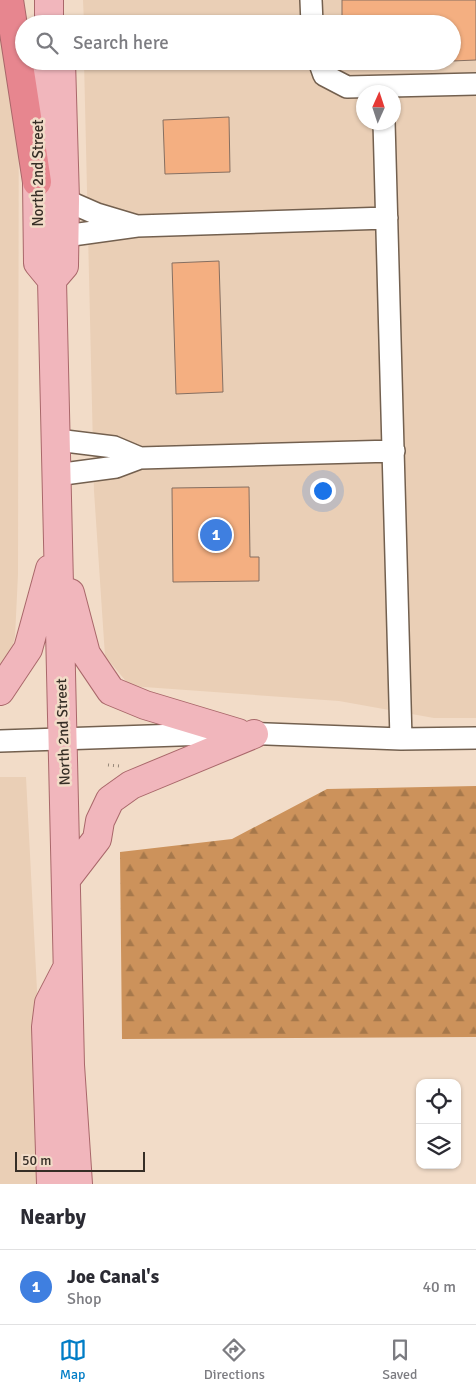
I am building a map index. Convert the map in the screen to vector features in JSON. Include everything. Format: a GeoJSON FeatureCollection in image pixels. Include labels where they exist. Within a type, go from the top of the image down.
{"type":"FeatureCollection","features":[{"type":"Feature","properties":{"kind":"highway"},"geometry":{"type":"LineString","coordinates":[[9,0],[15,39]]}},
{"type":"Feature","properties":{"kind":"highway"},"geometry":{"type":"LineString","coordinates":[[20,70],[37,182]]}},
{"type":"Feature","properties":{"kind":"main road"},"geometry":{"type":"LineString","coordinates":[[49,0],[49,15]]}},
{"type":"Feature","properties":{"kind":"main road","name":"North 2nd Street"},"geometry":{"type":"LineString","coordinates":[[39,70],[38,263],[52,280],[70,1065],[78,1184]]}},
{"type":"Feature","properties":{"kind":"main road","name":"North 2nd Street"},"geometry":{"type":"LineString","coordinates":[[52,280],[64,266],[65,200],[61,70]]}},
{"type":"Feature","properties":{"kind":"main road"},"geometry":{"type":"LineString","coordinates":[[0,691],[28,649],[57,544]]}},
{"type":"Feature","properties":{"kind":"main road"},"geometry":{"type":"LineString","coordinates":[[57,544],[86,654],[111,691],[145,705],[246,733]]}},
{"type":"Feature","properties":{"kind":"main road"},"geometry":{"type":"LineString","coordinates":[[67,878],[97,839],[100,822],[110,800],[131,785],[246,733]]}},
{"type":"Feature","properties":{"kind":"main road"},"geometry":{"type":"LineString","coordinates":[[51,1184],[46,1027],[50,1003],[68,967]]}},
{"type":"Feature","properties":{"kind":"street"},"geometry":{"type":"LineString","coordinates":[[311,0],[312,15]]}},
{"type":"Feature","properties":{"kind":"street"},"geometry":{"type":"LineString","coordinates":[[322,70],[324,75],[347,88],[356,88]]}},
{"type":"Feature","properties":{"kind":"street"},"geometry":{"type":"LineString","coordinates":[[401,89],[476,84]]}},
{"type":"Feature","properties":{"kind":"street"},"geometry":{"type":"LineString","coordinates":[[384,130],[401,740]]}},
{"type":"Feature","properties":{"kind":"street"},"geometry":{"type":"LineString","coordinates":[[65,200],[97,214],[137,226]]}},
{"type":"Feature","properties":{"kind":"street"},"geometry":{"type":"LineString","coordinates":[[65,236],[137,226],[387,218]]}},
{"type":"Feature","properties":{"kind":"street"},"geometry":{"type":"LineString","coordinates":[[56,440],[114,447],[140,458]]}},
{"type":"Feature","properties":{"kind":"street"},"geometry":{"type":"LineString","coordinates":[[56,475],[116,467],[140,458],[394,451]]}},
{"type":"Feature","properties":{"kind":"street"},"geometry":{"type":"LineString","coordinates":[[0,741],[246,733],[401,740],[476,738]]}},
{"type":"Feature","properties":{"kind":"shaded area"},"geometry":{"type":"Polygon","coordinates":[[[0,0],[19,0],[19,15],[15,15],[15,70],[19,70],[18,574],[15,637],[7,665],[0,672],[0,0]]]}},
{"type":"Feature","properties":{"kind":"shaded area"},"geometry":{"type":"Polygon","coordinates":[[[83,0],[476,0],[476,718],[434,718],[339,701],[130,686],[105,656],[94,491],[84,70],[461,70],[461,15],[84,15],[83,0]]]}},
{"type":"Feature","properties":{"kind":"shaded area"},"geometry":{"type":"Polygon","coordinates":[[[0,777],[26,777],[47,1184],[0,1184],[0,777]]]}},
{"type":"Feature","properties":{"kind":"green space"},"geometry":{"type":"Polygon","coordinates":[[[476,786],[476,1037],[122,1039],[120,852],[232,839],[327,789],[476,786]]]}},
{"type":"Feature","properties":{"kind":"building"},"geometry":{"type":"Polygon","coordinates":[[[342,0],[476,0],[476,60],[461,61],[461,15],[342,15],[342,0]]]}},
{"type":"Feature","properties":{"kind":"building"},"geometry":{"type":"Polygon","coordinates":[[[229,117],[230,172],[165,174],[163,120],[229,117]]]}},
{"type":"Feature","properties":{"kind":"building"},"geometry":{"type":"Polygon","coordinates":[[[219,261],[223,392],[176,394],[172,263],[219,261]]]}},
{"type":"Feature","properties":{"kind":"building"},"geometry":{"type":"Polygon","coordinates":[[[249,487],[250,557],[259,557],[259,581],[173,582],[172,488],[249,487]]]}},
{"type":"Feature","properties":{"kind":"place","name":"Joe Canal's"},"geometry":{"type":"Point","coordinates":[216,535]}}]}
